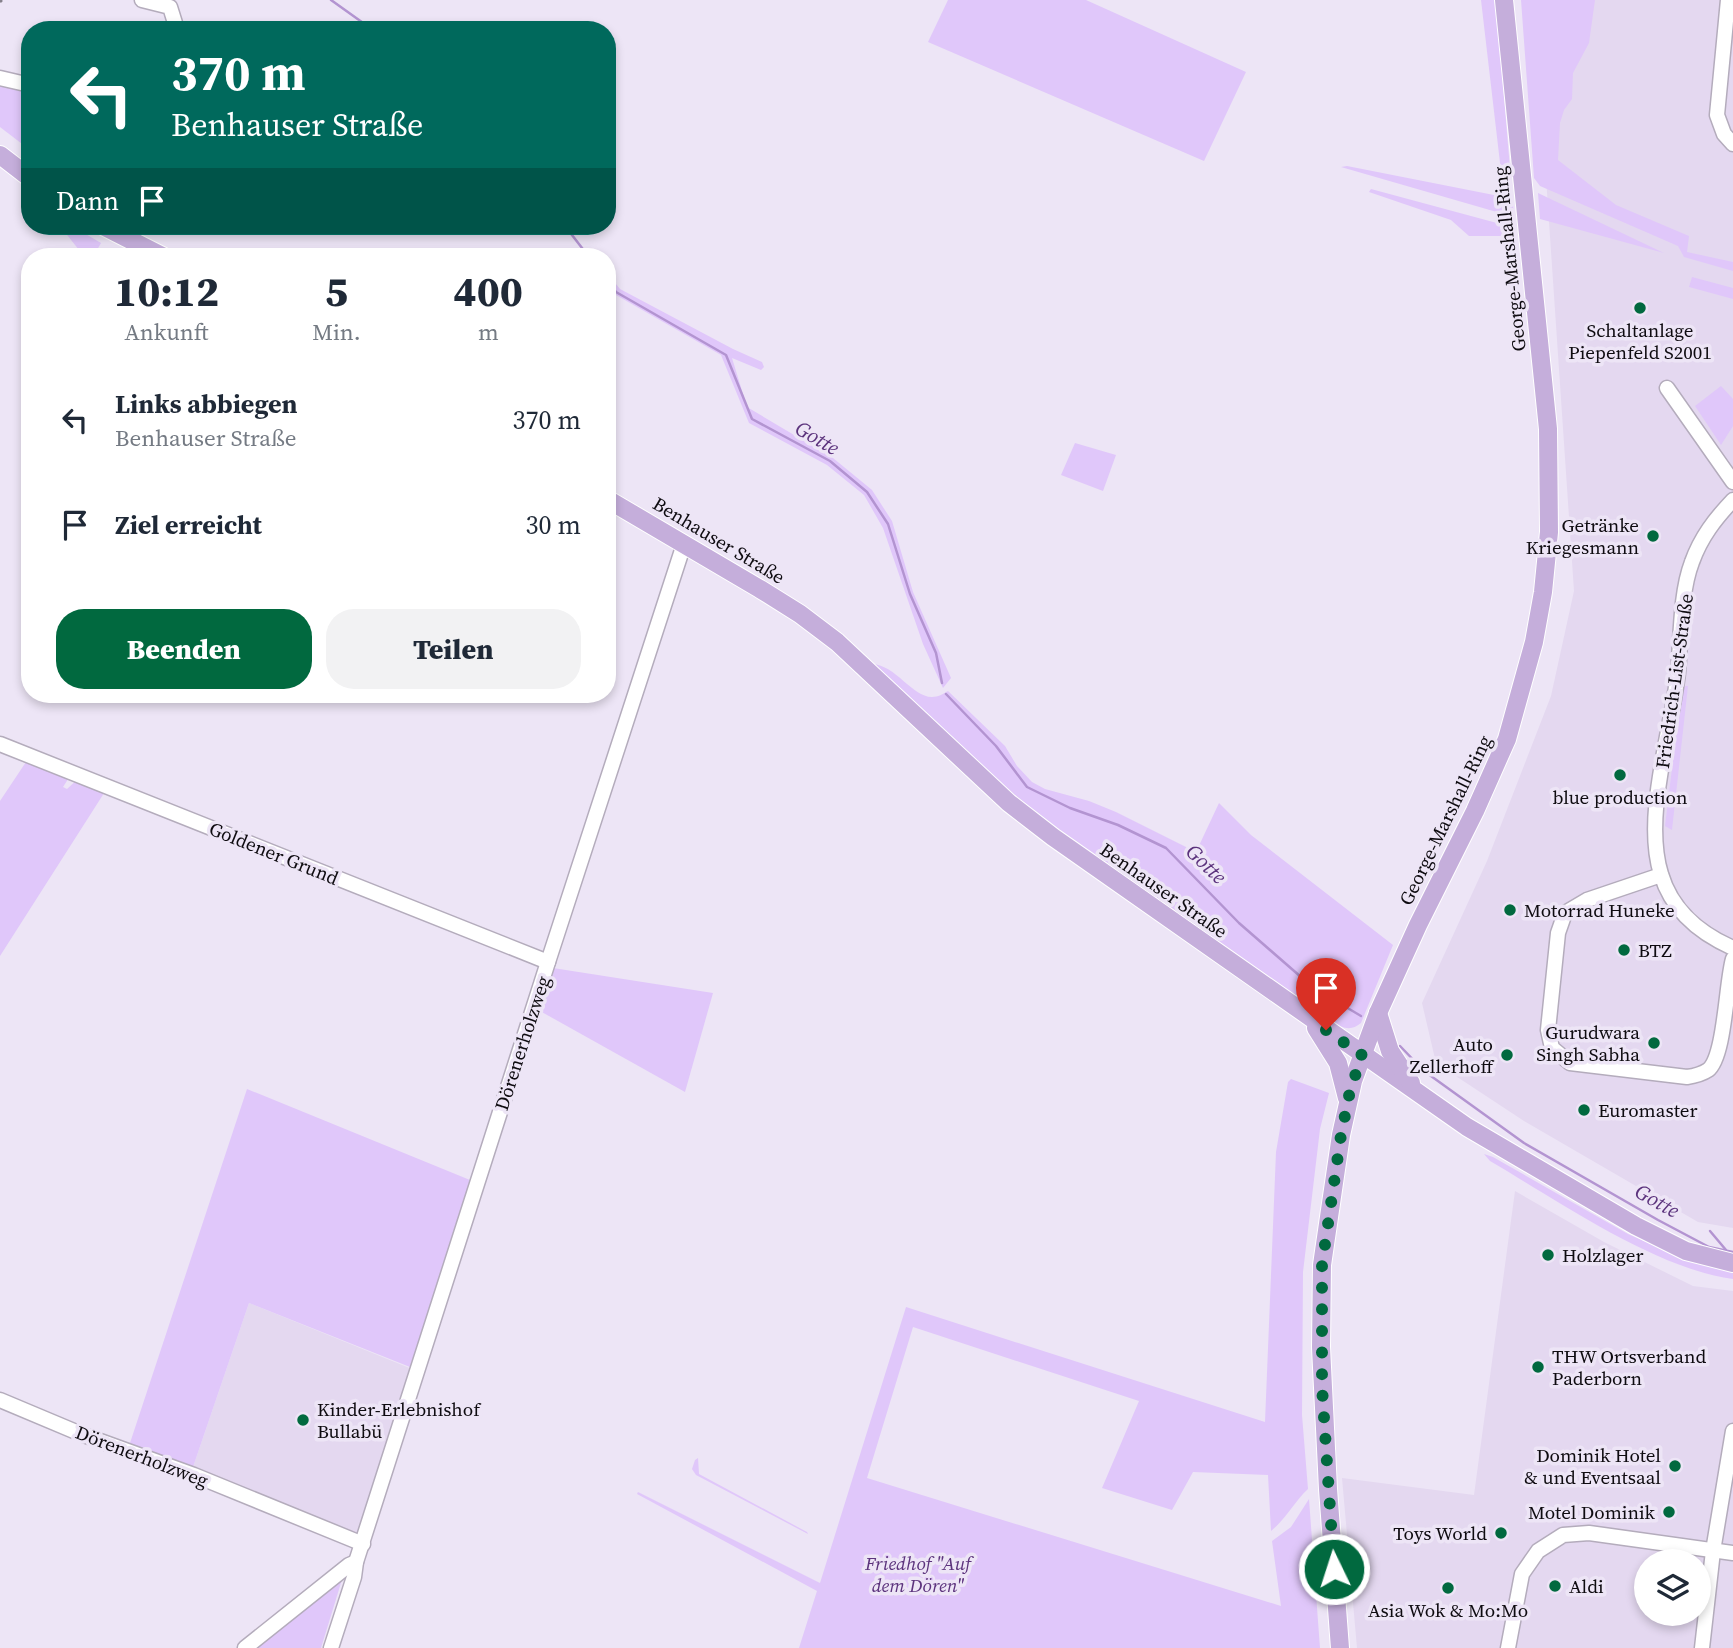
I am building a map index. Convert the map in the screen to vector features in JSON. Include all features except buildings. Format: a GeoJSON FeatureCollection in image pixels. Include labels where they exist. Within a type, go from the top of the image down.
{"type":"FeatureCollection","features":[{"type":"Feature","properties":{"kind":"main road","name":"George-Marshall-Ring"},"geometry":{"type":"LineString","coordinates":[[1340,1648],[1323,1407],[1322,1265],[1348,1100],[1378,1013],[1507,739],[1536,630],[1549,532],[1550,473],[1546,405],[1504,0]]}},
{"type":"Feature","properties":{"kind":"main road"},"geometry":{"type":"LineString","coordinates":[[0,155],[21,172]]}},
{"type":"Feature","properties":{"kind":"main road"},"geometry":{"type":"LineString","coordinates":[[127,235],[148,248]]}},
{"type":"Feature","properties":{"kind":"main road","name":"Benhauser Straße"},"geometry":{"type":"LineString","coordinates":[[616,504],[800,614],[837,642],[1009,803],[1053,837],[1419,1094],[1504,1151],[1636,1226],[1686,1251],[1733,1263]]}},
{"type":"Feature","properties":{"kind":"main road"},"geometry":{"type":"LineString","coordinates":[[1378,1013],[1390,1051],[1419,1094]]}},
{"type":"Feature","properties":{"kind":"main road"},"geometry":{"type":"LineString","coordinates":[[1307,1017],[1334,1055],[1348,1100]]}},
{"type":"Feature","properties":{"kind":"street"},"geometry":{"type":"LineString","coordinates":[[142,0],[170,7],[174,21]]}},
{"type":"Feature","properties":{"kind":"street"},"geometry":{"type":"LineString","coordinates":[[1728,0],[1717,115],[1726,138],[1733,145]]}},
{"type":"Feature","properties":{"kind":"street"},"geometry":{"type":"LineString","coordinates":[[0,78],[21,83]]}},
{"type":"Feature","properties":{"kind":"street"},"geometry":{"type":"LineString","coordinates":[[1667,388],[1733,482]]}},
{"type":"Feature","properties":{"kind":"street","name":"Friedrich-List-Straße"},"geometry":{"type":"LineString","coordinates":[[1733,500],[1705,533],[1690,564],[1672,718],[1656,805],[1655,827],[1661,875],[1678,908],[1693,925],[1733,948]]}},
{"type":"Feature","properties":{"kind":"street","name":"Dörenerholzweg"},"geometry":{"type":"LineString","coordinates":[[331,1648],[354,1577],[356,1562],[684,544]]}},
{"type":"Feature","properties":{"kind":"street","name":"Goldener Grund"},"geometry":{"type":"LineString","coordinates":[[0,744],[548,962]]}},
{"type":"Feature","properties":{"kind":"street"},"geometry":{"type":"LineString","coordinates":[[1661,875],[1587,900],[1565,913],[1558,933],[1549,1013],[1548,1030],[1552,1048],[1570,1063],[1687,1077],[1710,1069],[1719,1054],[1728,975],[1733,959]]}},
{"type":"Feature","properties":{"kind":"street","name":"Dörenerholzweg"},"geometry":{"type":"LineString","coordinates":[[0,1400],[363,1544]]}},
{"type":"Feature","properties":{"kind":"street"},"geometry":{"type":"LineString","coordinates":[[1702,1648],[1713,1551],[1733,1431]]}},
{"type":"Feature","properties":{"kind":"street"},"geometry":{"type":"LineString","coordinates":[[1508,1648],[1522,1574],[1538,1550],[1563,1535],[1589,1533],[1733,1553]]}},
{"type":"Feature","properties":{"kind":"street"},"geometry":{"type":"LineString","coordinates":[[245,1648],[356,1562]]}},
{"type":"Feature","properties":{"kind":"shaded area"},"geometry":{"type":"Polygon","coordinates":[[[1534,0],[1733,0],[1733,1228],[1698,1222],[1524,1121],[1436,1063],[1422,1003],[1487,861],[1551,696],[1574,591],[1534,0]]]}},
{"type":"Feature","properties":{"kind":"shaded area"},"geometry":{"type":"Polygon","coordinates":[[[1515,1191],[1604,1242],[1693,1286],[1733,1291],[1733,1648],[1357,1648],[1342,1478],[1474,1495],[1515,1191]]]}},
{"type":"Feature","properties":{"kind":"shaded area","name":"Kinder-Erlebnishof Bullabü"},"geometry":{"type":"Polygon","coordinates":[[[249,1303],[412,1369],[360,1534],[355,1538],[192,1470],[249,1303]]]}},
{"type":"Feature","properties":{"kind":"green space"},"geometry":{"type":"Polygon","coordinates":[[[948,0],[1086,0],[1246,72],[1204,161],[928,42],[948,0]]]}},
{"type":"Feature","properties":{"kind":"green space"},"geometry":{"type":"Polygon","coordinates":[[[1481,0],[1496,0],[1514,217],[1341,167],[1504,197],[1481,0]]]}},
{"type":"Feature","properties":{"kind":"green space"},"geometry":{"type":"Polygon","coordinates":[[[1521,0],[1595,0],[1589,43],[1573,73],[1572,99],[1564,110],[1560,123],[1558,160],[1616,205],[1689,236],[1687,252],[1733,262],[1733,271],[1684,257],[1678,246],[1540,186],[1534,178],[1521,0]]]}},
{"type":"Feature","properties":{"kind":"green space"},"geometry":{"type":"Polygon","coordinates":[[[0,83],[21,88],[21,143],[0,127],[0,83]]]}},
{"type":"Feature","properties":{"kind":"green space"},"geometry":{"type":"Polygon","coordinates":[[[1371,189],[1508,226],[1510,236],[1469,236],[1451,220],[1369,192],[1371,189]]]}},
{"type":"Feature","properties":{"kind":"green space"},"geometry":{"type":"Polygon","coordinates":[[[1538,193],[1664,253],[1540,219],[1538,193]]]}},
{"type":"Feature","properties":{"kind":"green space"},"geometry":{"type":"Polygon","coordinates":[[[67,235],[87,235],[101,243],[98,248],[77,248],[67,235]]]}},
{"type":"Feature","properties":{"kind":"green space"},"geometry":{"type":"Polygon","coordinates":[[[1692,277],[1733,288],[1733,299],[1689,287],[1692,277]]]}},
{"type":"Feature","properties":{"kind":"green space"},"geometry":{"type":"Polygon","coordinates":[[[616,284],[620,289],[762,362],[764,367],[761,370],[732,358],[747,407],[833,458],[872,490],[892,521],[913,592],[951,678],[943,688],[923,644],[883,528],[864,495],[827,465],[749,423],[721,355],[616,295],[616,284]]]}},
{"type":"Feature","properties":{"kind":"green space"},"geometry":{"type":"Polygon","coordinates":[[[1721,386],[1733,399],[1733,426],[1721,445],[1695,406],[1721,386]]]}},
{"type":"Feature","properties":{"kind":"green space"},"geometry":{"type":"Polygon","coordinates":[[[1075,443],[1116,455],[1103,491],[1061,475],[1075,443]]]}},
{"type":"Feature","properties":{"kind":"green space"},"geometry":{"type":"Polygon","coordinates":[[[872,664],[889,670],[925,696],[932,697],[948,691],[1005,746],[1017,766],[1032,782],[1045,789],[1089,801],[1116,812],[1196,852],[1219,803],[1251,835],[1393,945],[1361,1023],[1350,1028],[1338,1025],[1055,831],[1014,799],[872,664]]]}},
{"type":"Feature","properties":{"kind":"green space"},"geometry":{"type":"Polygon","coordinates":[[[1685,686],[1688,686],[1672,830],[1665,826],[1681,694],[1685,686]]]}},
{"type":"Feature","properties":{"kind":"green space"},"geometry":{"type":"Polygon","coordinates":[[[28,759],[70,776],[63,787],[67,789],[78,779],[106,790],[0,956],[0,801],[28,759]]]}},
{"type":"Feature","properties":{"kind":"green space"},"geometry":{"type":"Polygon","coordinates":[[[553,968],[713,993],[685,1092],[540,1011],[553,968]]]}},
{"type":"Feature","properties":{"kind":"green space","name":"Friedhof \"Auf dem Dören\""},"geometry":{"type":"Polygon","coordinates":[[[1291,1079],[1329,1093],[1320,1129],[1303,1272],[1302,1415],[1308,1489],[1271,1531],[1268,1475],[1193,1472],[1172,1510],[1102,1488],[1139,1401],[913,1327],[867,1478],[1281,1606],[1272,1541],[1291,1527],[1309,1499],[1320,1648],[799,1648],[817,1591],[637,1494],[638,1492],[820,1583],[906,1307],[1265,1422],[1276,1152],[1288,1082],[1291,1079]]]}},
{"type":"Feature","properties":{"kind":"green space"},"geometry":{"type":"Polygon","coordinates":[[[247,1089],[470,1180],[410,1367],[249,1303],[192,1470],[129,1446],[247,1089]]]}},
{"type":"Feature","properties":{"kind":"green space"},"geometry":{"type":"Polygon","coordinates":[[[1484,1154],[1628,1234],[1685,1259],[1733,1272],[1733,1279],[1703,1273],[1640,1248],[1490,1161],[1484,1154]]]}},
{"type":"Feature","properties":{"kind":"green space"},"geometry":{"type":"Polygon","coordinates":[[[698,1458],[699,1474],[808,1534],[696,1475],[692,1469],[698,1458]]]}},
{"type":"Feature","properties":{"kind":"green space"},"geometry":{"type":"Polygon","coordinates":[[[344,1573],[321,1648],[252,1648],[344,1573]]]}},
{"type":"Feature","properties":{"kind":"waterway","name":"Gotte"},"geometry":{"type":"LineString","coordinates":[[331,0],[360,21]]}},
{"type":"Feature","properties":{"kind":"waterway","name":"Gotte"},"geometry":{"type":"LineString","coordinates":[[572,235],[582,248]]}},
{"type":"Feature","properties":{"kind":"waterway","name":"Gotte"},"geometry":{"type":"LineString","coordinates":[[616,292],[726,355],[752,419],[830,461],[867,492],[888,524],[910,594],[936,653],[942,683]]}},
{"type":"Feature","properties":{"kind":"waterway","name":"Gotte"},"geometry":{"type":"LineString","coordinates":[[946,694],[996,746],[1027,787],[1166,848],[1239,923],[1301,977]]}},
{"type":"Feature","properties":{"kind":"waterway","name":"Gotte"},"geometry":{"type":"LineString","coordinates":[[1314,988],[1361,1016]]}},
{"type":"Feature","properties":{"kind":"waterway","name":"Gotte"},"geometry":{"type":"LineString","coordinates":[[1400,1046],[1424,1071],[1524,1143],[1709,1247],[1733,1252]]}},
{"type":"Feature","properties":{"kind":"waterway"},"geometry":{"type":"LineString","coordinates":[[1710,1231],[1726,1250]]}},
{"type":"Feature","properties":{"kind":"place","name":"Schaltanlage Piepenfeld S2001"},"geometry":{"type":"Point","coordinates":[1640,308]}},
{"type":"Feature","properties":{"kind":"place","name":"Getränke Kriegesmann"},"geometry":{"type":"Point","coordinates":[1653,536]}},
{"type":"Feature","properties":{"kind":"place","name":"blue production"},"geometry":{"type":"Point","coordinates":[1620,775]}},
{"type":"Feature","properties":{"kind":"place","name":"Motorrad Huneke"},"geometry":{"type":"Point","coordinates":[1510,910]}},
{"type":"Feature","properties":{"kind":"place","name":"BTZ"},"geometry":{"type":"Point","coordinates":[1624,950]}},
{"type":"Feature","properties":{"kind":"place","name":"Gurudwara Singh Sabha"},"geometry":{"type":"Point","coordinates":[1654,1043]}},
{"type":"Feature","properties":{"kind":"place","name":"Auto Zellerhoff"},"geometry":{"type":"Point","coordinates":[1507,1055]}},
{"type":"Feature","properties":{"kind":"place","name":"Euromaster"},"geometry":{"type":"Point","coordinates":[1584,1110]}},
{"type":"Feature","properties":{"kind":"place","name":"Holzlager"},"geometry":{"type":"Point","coordinates":[1548,1255]}},
{"type":"Feature","properties":{"kind":"place","name":"THW Ortsverband Paderborn"},"geometry":{"type":"Point","coordinates":[1538,1367]}},
{"type":"Feature","properties":{"kind":"place","name":"Kinder-Erlebnishof Bullabü"},"geometry":{"type":"Point","coordinates":[303,1420]}},
{"type":"Feature","properties":{"kind":"place","name":"Dominik Hotel & und Eventsaal"},"geometry":{"type":"Point","coordinates":[1675,1466]}},
{"type":"Feature","properties":{"kind":"place","name":"Motel Dominik"},"geometry":{"type":"Point","coordinates":[1669,1512]}},
{"type":"Feature","properties":{"kind":"place","name":"Toys World"},"geometry":{"type":"Point","coordinates":[1501,1533]}},
{"type":"Feature","properties":{"kind":"place","name":"Aldi"},"geometry":{"type":"Point","coordinates":[1555,1586]}},
{"type":"Feature","properties":{"kind":"place","name":"Asia Wok & Mo:Mo"},"geometry":{"type":"Point","coordinates":[1448,1588]}},
{"type":"Feature","properties":{"kind":"route"},"geometry":{"type":"LineString","coordinates":[[1326,1030],[1362,1055],[1350,1091],[1341,1135],[1322,1265],[1322,1387],[1334,1569]]}}]}
